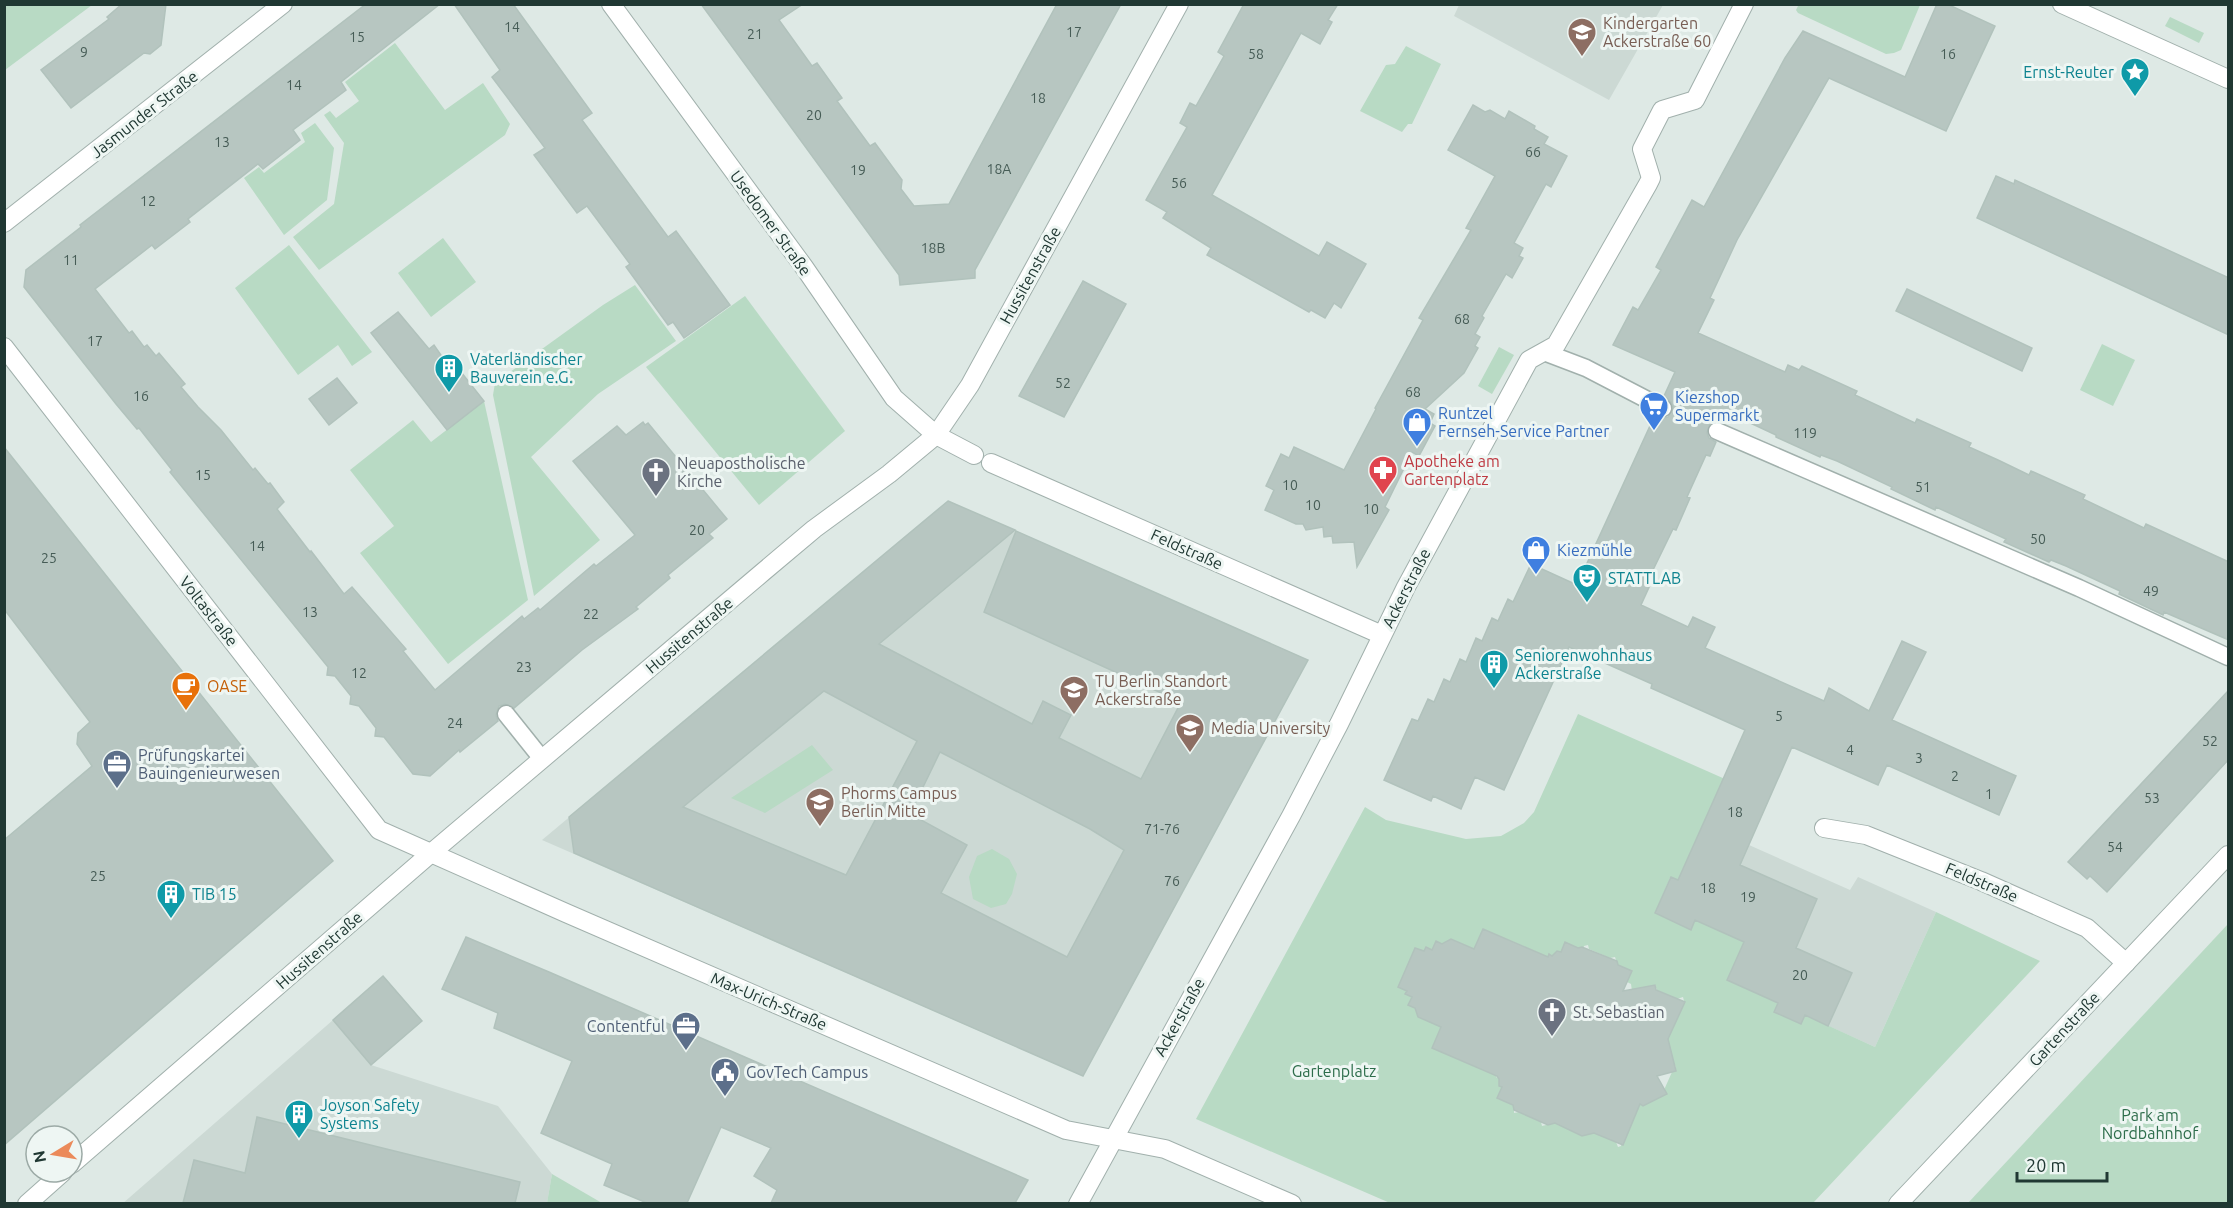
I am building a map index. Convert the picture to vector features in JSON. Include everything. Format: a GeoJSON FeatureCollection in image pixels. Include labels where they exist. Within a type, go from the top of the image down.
{"type":"FeatureCollection","features":[{"type":"Feature","properties":{"kind":"street","name":"Jasmunder Straße"},"geometry":{"type":"LineString","coordinates":[[4,223],[283,4]]}},
{"type":"Feature","properties":{"kind":"street","name":"Usedomer Straße"},"geometry":{"type":"LineString","coordinates":[[611,4],[809,275],[894,398],[936,435]]}},
{"type":"Feature","properties":{"kind":"street","name":"Hussitenstraße"},"geometry":{"type":"LineString","coordinates":[[84,1154],[430,854],[814,529],[890,474],[936,435],[970,385],[1179,4]]}},
{"type":"Feature","properties":{"kind":"street","name":"Ackerstraße"},"geometry":{"type":"LineString","coordinates":[[1078,1203],[1291,816],[1406,586],[1529,360],[1556,345],[1648,184],[1650,178],[1642,149],[1662,110],[1695,100],[1744,4]]}},
{"type":"Feature","properties":{"kind":"street"},"geometry":{"type":"LineString","coordinates":[[2062,4],[2229,79]]}},
{"type":"Feature","properties":{"kind":"street","name":"Voltastraße"},"geometry":{"type":"LineString","coordinates":[[4,347],[379,830],[430,854]]}},
{"type":"Feature","properties":{"kind":"street"},"geometry":{"type":"LineString","coordinates":[[936,435],[974,455]]}},
{"type":"Feature","properties":{"kind":"street","name":"Feldstraße"},"geometry":{"type":"LineString","coordinates":[[991,463],[1382,635]]}},
{"type":"Feature","properties":{"kind":"street","name":"Feldstraße"},"geometry":{"type":"LineString","coordinates":[[1824,828],[1866,835],[1981,881],[2087,928],[2126,963]]}},
{"type":"Feature","properties":{"kind":"street","name":"Max-Urich-Straße"},"geometry":{"type":"LineString","coordinates":[[430,854],[1066,1130],[1113,1138]]}},
{"type":"Feature","properties":{"kind":"street","name":"Gartenstraße"},"geometry":{"type":"LineString","coordinates":[[1898,1203],[2229,855]]}},
{"type":"Feature","properties":{"kind":"street"},"geometry":{"type":"LineString","coordinates":[[1113,1138],[1165,1149],[1292,1203]]}},
{"type":"Feature","properties":{"kind":"street"},"geometry":{"type":"LineString","coordinates":[[27,1203],[49,1184]]}},
{"type":"Feature","properties":{"kind":"lane"},"geometry":{"type":"LineString","coordinates":[[1544,352],[1586,369],[1663,408]]}},
{"type":"Feature","properties":{"kind":"lane"},"geometry":{"type":"LineString","coordinates":[[1717,431],[2079,588],[2229,657]]}},
{"type":"Feature","properties":{"kind":"lane"},"geometry":{"type":"LineString","coordinates":[[506,714],[542,759]]}},
{"type":"Feature","properties":{"kind":"shaded area","name":"Kindergarten Ackerstraße 60"},"geometry":{"type":"Polygon","coordinates":[[[1459,4],[1663,5],[1609,100],[1454,16],[1459,4]]]}},
{"type":"Feature","properties":{"kind":"shaded area"},"geometry":{"type":"Polygon","coordinates":[[[948,501],[1308,660],[1083,1076],[542,840],[948,501]]]}},
{"type":"Feature","properties":{"kind":"shaded area"},"geometry":{"type":"Polygon","coordinates":[[[1749,845],[1850,890],[1858,877],[1936,912],[1875,1047],[1727,980],[1655,913],[1671,877],[1749,845]]]}},
{"type":"Feature","properties":{"kind":"shaded area"},"geometry":{"type":"Polygon","coordinates":[[[333,1020],[371,1065],[498,1106],[552,1174],[547,1203],[122,1204],[333,1020]]]}},
{"type":"Feature","properties":{"kind":"green space"},"geometry":{"type":"Polygon","coordinates":[[[5,4],[92,4],[92,5],[5,70],[5,4]]]}},
{"type":"Feature","properties":{"kind":"green space"},"geometry":{"type":"Polygon","coordinates":[[[1799,4],[1920,5],[1901,50],[1886,54],[1798,13],[1796,10],[1799,4]]]}},
{"type":"Feature","properties":{"kind":"green space"},"geometry":{"type":"Polygon","coordinates":[[[2170,17],[2204,33],[2199,43],[2165,26],[2170,17]]]}},
{"type":"Feature","properties":{"kind":"green space"},"geometry":{"type":"Polygon","coordinates":[[[395,43],[445,110],[483,83],[510,124],[505,135],[319,270],[293,237],[334,204],[344,143],[324,115],[330,111],[336,118],[359,101],[345,82],[395,43]]]}},
{"type":"Feature","properties":{"kind":"green space"},"geometry":{"type":"Polygon","coordinates":[[[1406,46],[1441,64],[1412,124],[1408,124],[1402,132],[1360,111],[1386,65],[1395,64],[1406,46]]]}},
{"type":"Feature","properties":{"kind":"green space"},"geometry":{"type":"Polygon","coordinates":[[[315,123],[334,148],[327,200],[284,235],[244,178],[259,167],[264,173],[305,142],[301,133],[315,123]]]}},
{"type":"Feature","properties":{"kind":"green space"},"geometry":{"type":"Polygon","coordinates":[[[443,238],[476,282],[431,317],[398,273],[443,238]]]}},
{"type":"Feature","properties":{"kind":"green space"},"geometry":{"type":"Polygon","coordinates":[[[289,245],[372,352],[352,366],[338,345],[298,375],[235,288],[289,245]]]}},
{"type":"Feature","properties":{"kind":"green space"},"geometry":{"type":"Polygon","coordinates":[[[635,285],[676,341],[598,394],[531,457],[600,540],[534,596],[493,395],[495,383],[603,305],[635,285]]]}},
{"type":"Feature","properties":{"kind":"green space"},"geometry":{"type":"Polygon","coordinates":[[[745,296],[845,431],[759,505],[646,367],[745,296]]]}},
{"type":"Feature","properties":{"kind":"green space"},"geometry":{"type":"Polygon","coordinates":[[[2102,344],[2135,360],[2113,406],[2080,390],[2102,344]]]}},
{"type":"Feature","properties":{"kind":"green space"},"geometry":{"type":"Polygon","coordinates":[[[1499,347],[1514,355],[1492,394],[1478,386],[1499,347]]]}},
{"type":"Feature","properties":{"kind":"green space"},"geometry":{"type":"Polygon","coordinates":[[[484,401],[528,600],[448,664],[360,553],[394,526],[350,470],[413,420],[431,442],[484,401]]]}},
{"type":"Feature","properties":{"kind":"green space","name":"Gartenplatz"},"geometry":{"type":"Polygon","coordinates":[[[1578,714],[1725,779],[1678,880],[1670,878],[1655,913],[1695,920],[1744,942],[1727,980],[1778,1003],[1774,1012],[1801,1024],[1805,1015],[1875,1047],[1936,912],[2040,961],[1813,1203],[1390,1203],[1196,1119],[1365,807],[1386,820],[1466,839],[1501,836],[1524,823],[1534,812],[1578,714]],[[1483,929],[1474,949],[1451,939],[1442,944],[1436,941],[1432,950],[1426,947],[1424,951],[1415,948],[1399,986],[1412,997],[1408,1005],[1415,1008],[1418,1017],[1430,1022],[1436,1017],[1437,1025],[1441,1027],[1432,1048],[1439,1051],[1441,1048],[1457,1055],[1456,1058],[1486,1071],[1487,1068],[1498,1073],[1496,1077],[1499,1079],[1499,1086],[1502,1087],[1498,1099],[1518,1104],[1514,1113],[1519,1112],[1541,1122],[1542,1126],[1546,1125],[1546,1121],[1559,1122],[1558,1125],[1594,1133],[1616,1142],[1618,1147],[1621,1146],[1626,1128],[1630,1129],[1633,1111],[1639,1108],[1637,1103],[1641,1105],[1642,1100],[1664,1090],[1672,1072],[1676,1070],[1675,1065],[1671,1066],[1663,1042],[1668,1040],[1666,1034],[1678,1018],[1680,1003],[1684,1001],[1683,997],[1677,999],[1657,990],[1655,985],[1632,991],[1625,971],[1613,961],[1616,960],[1615,957],[1610,958],[1589,949],[1588,945],[1584,946],[1583,953],[1565,942],[1561,952],[1557,951],[1552,956],[1549,954],[1547,959],[1537,952],[1483,929]]]}},
{"type":"Feature","properties":{"kind":"green space"},"geometry":{"type":"Polygon","coordinates":[[[812,745],[833,770],[765,813],[731,798],[812,745]]]}},
{"type":"Feature","properties":{"kind":"green space"},"geometry":{"type":"Polygon","coordinates":[[[992,849],[1009,859],[1017,874],[1012,894],[1006,904],[991,908],[973,899],[969,877],[977,856],[992,849]]]}},
{"type":"Feature","properties":{"kind":"green space","name":"Park am Nordbahnhof"},"geometry":{"type":"Polygon","coordinates":[[[2228,924],[2228,1203],[1968,1203],[2228,924]]]}},
{"type":"Feature","properties":{"kind":"green space"},"geometry":{"type":"Polygon","coordinates":[[[552,1174],[602,1203],[547,1203],[552,1174]]]}},
{"type":"Feature","properties":{"kind":"building"},"geometry":{"type":"Polygon","coordinates":[[[122,4],[166,4],[161,45],[150,54],[144,53],[71,108],[41,70],[109,19],[107,17],[122,4]]]}},
{"type":"Feature","properties":{"kind":"building"},"geometry":{"type":"Polygon","coordinates":[[[366,4],[440,4],[341,82],[346,90],[293,130],[300,140],[263,169],[258,164],[188,219],[190,222],[155,249],[152,245],[95,289],[129,333],[132,331],[144,347],[147,345],[156,356],[159,353],[185,384],[181,387],[198,407],[221,430],[253,470],[255,468],[268,484],[270,483],[284,502],[277,509],[310,552],[344,594],[352,587],[406,649],[403,651],[435,690],[522,616],[524,619],[538,608],[540,610],[594,564],[596,566],[635,535],[573,461],[617,426],[626,435],[643,422],[645,425],[648,423],[727,519],[709,534],[713,538],[668,575],[670,578],[636,607],[638,609],[582,650],[514,708],[505,704],[499,706],[496,715],[498,721],[460,752],[459,750],[430,776],[413,774],[384,737],[375,736],[376,728],[359,706],[350,704],[351,696],[335,676],[327,675],[328,667],[24,287],[26,270],[81,227],[80,225],[366,4]]]}},
{"type":"Feature","properties":{"kind":"building"},"geometry":{"type":"Polygon","coordinates":[[[454,4],[513,4],[592,113],[582,120],[668,237],[676,231],[730,305],[684,338],[673,322],[668,325],[626,267],[630,264],[587,206],[577,213],[534,155],[545,148],[492,77],[500,70],[454,4]]]}},
{"type":"Feature","properties":{"kind":"building"},"geometry":{"type":"Polygon","coordinates":[[[701,4],[803,4],[779,20],[812,66],[817,63],[842,98],[837,101],[870,146],[875,143],[902,180],[901,189],[914,206],[949,204],[1057,4],[1121,4],[975,270],[975,278],[900,285],[899,275],[701,4]]]}},
{"type":"Feature","properties":{"kind":"building"},"geometry":{"type":"Polygon","coordinates":[[[1244,4],[1338,4],[1328,20],[1332,22],[1320,44],[1301,33],[1212,195],[1319,256],[1327,242],[1366,264],[1341,308],[1334,303],[1325,318],[1311,310],[1309,312],[1207,255],[1211,248],[1163,218],[1167,212],[1146,200],[1187,127],[1180,123],[1190,103],[1196,106],[1224,56],[1218,52],[1244,4]]]}},
{"type":"Feature","properties":{"kind":"building"},"geometry":{"type":"Polygon","coordinates":[[[1937,4],[1947,4],[1995,26],[1946,131],[1829,78],[1737,240],[1710,298],[1714,300],[1698,333],[1785,372],[1788,365],[1799,370],[1802,366],[1857,391],[1855,395],[1915,423],[1917,419],[1971,443],[1969,447],[2029,475],[2031,471],[2085,495],[2083,499],[2144,528],[2146,524],[2229,562],[2229,640],[2164,612],[2163,615],[2119,594],[2120,591],[2066,566],[2051,560],[2049,562],[2004,542],[2006,539],[1936,507],[1935,510],[1837,461],[1821,455],[1820,457],[1729,413],[1724,423],[1716,421],[1710,423],[1707,433],[1709,438],[1716,442],[1710,456],[1706,455],[1687,497],[1690,498],[1676,530],[1673,529],[1653,570],[1656,572],[1641,605],[1688,627],[1693,617],[1715,627],[1705,648],[1824,701],[1829,688],[1869,711],[1902,641],[1926,652],[1892,720],[2016,776],[1999,815],[1887,765],[1878,785],[1792,747],[1740,865],[1817,899],[1796,948],[1852,973],[1828,1026],[1805,1015],[1801,1024],[1774,1012],[1778,1003],[1727,980],[1744,942],[1695,920],[1691,930],[1655,913],[1671,877],[1678,880],[1745,730],[1651,688],[1652,684],[1569,647],[1504,790],[1475,777],[1461,809],[1433,796],[1431,801],[1384,780],[1412,719],[1418,721],[1428,699],[1434,702],[1444,679],[1450,682],[1460,659],[1466,662],[1476,638],[1482,641],[1492,618],[1498,621],[1508,599],[1513,602],[1531,564],[1577,585],[1655,415],[1668,417],[1673,408],[1671,402],[1664,396],[1675,372],[1613,345],[1633,307],[1638,310],[1661,270],[1656,267],[1692,200],[1704,207],[1785,58],[1803,31],[1905,77],[1937,4]]]}},
{"type":"Feature","properties":{"kind":"building"},"geometry":{"type":"Polygon","coordinates":[[[1473,105],[1485,112],[1490,110],[1505,119],[1509,111],[1535,126],[1534,129],[1548,137],[1544,144],[1567,156],[1551,187],[1546,184],[1514,243],[1523,248],[1519,256],[1523,258],[1512,278],[1506,274],[1482,316],[1484,318],[1475,334],[1480,337],[1475,346],[1478,348],[1464,373],[1425,409],[1434,414],[1430,423],[1435,426],[1419,456],[1412,452],[1385,507],[1389,510],[1357,567],[1354,542],[1333,543],[1332,536],[1324,537],[1323,527],[1306,530],[1303,524],[1296,524],[1265,510],[1274,490],[1266,486],[1281,454],[1289,458],[1294,447],[1344,470],[1423,320],[1419,318],[1471,230],[1466,228],[1495,176],[1448,150],[1473,105]]]}},
{"type":"Feature","properties":{"kind":"building"},"geometry":{"type":"Polygon","coordinates":[[[1996,176],[2014,184],[2015,180],[2229,278],[2229,335],[1977,218],[1996,176]]]}},
{"type":"Feature","properties":{"kind":"building"},"geometry":{"type":"Polygon","coordinates":[[[1083,281],[1126,304],[1064,417],[1019,396],[1083,281]]]}},
{"type":"Feature","properties":{"kind":"building"},"geometry":{"type":"Polygon","coordinates":[[[1907,289],[2032,348],[2022,371],[1896,311],[1907,289]]]}},
{"type":"Feature","properties":{"kind":"building"},"geometry":{"type":"Polygon","coordinates":[[[398,312],[429,349],[434,345],[445,361],[450,358],[484,401],[447,430],[371,333],[398,312]]]}},
{"type":"Feature","properties":{"kind":"building"},"geometry":{"type":"Polygon","coordinates":[[[337,378],[357,403],[329,425],[309,399],[337,378]]]}},
{"type":"Feature","properties":{"kind":"building"},"geometry":{"type":"Polygon","coordinates":[[[4,447],[333,861],[28,1124],[24,1124],[24,1128],[4,1145],[4,840],[92,766],[77,744],[78,733],[90,722],[4,609],[4,447]]]}},
{"type":"Feature","properties":{"kind":"building"},"geometry":{"type":"Polygon","coordinates":[[[948,501],[1015,530],[879,644],[1032,724],[1043,701],[1071,715],[1059,738],[1141,779],[1181,702],[984,612],[1016,531],[1308,660],[1083,1076],[574,853],[569,817],[948,501]],[[824,691],[683,807],[846,875],[917,741],[824,691]],[[940,752],[910,814],[967,845],[941,893],[1067,957],[1124,850],[1090,829],[940,752]]]}},
{"type":"Feature","properties":{"kind":"building"},"geometry":{"type":"Polygon","coordinates":[[[2229,690],[2229,759],[2107,892],[2090,876],[2087,879],[2068,862],[2229,690]]]}},
{"type":"Feature","properties":{"kind":"building","name":"St. Sebastian"},"geometry":{"type":"Polygon","coordinates":[[[1483,929],[1548,957],[1549,954],[1552,956],[1557,951],[1561,952],[1565,942],[1578,948],[1582,947],[1617,961],[1618,965],[1632,971],[1623,991],[1655,985],[1656,990],[1685,1002],[1668,1039],[1676,1071],[1657,1076],[1667,1094],[1643,1106],[1640,1104],[1623,1145],[1594,1133],[1582,1136],[1555,1123],[1548,1125],[1514,1110],[1513,1105],[1497,1098],[1502,1087],[1499,1086],[1497,1076],[1432,1048],[1441,1027],[1418,1017],[1415,1008],[1408,1005],[1412,997],[1405,994],[1407,991],[1398,987],[1415,948],[1424,951],[1426,947],[1432,950],[1436,941],[1442,944],[1451,939],[1474,949],[1483,929]]]}},
{"type":"Feature","properties":{"kind":"building"},"geometry":{"type":"Polygon","coordinates":[[[466,937],[1028,1180],[1015,1203],[771,1203],[777,1190],[754,1176],[771,1148],[721,1127],[687,1203],[647,1203],[604,1185],[612,1164],[541,1133],[572,1061],[494,1028],[498,1013],[442,989],[466,937]]]}},
{"type":"Feature","properties":{"kind":"building"},"geometry":{"type":"Polygon","coordinates":[[[383,976],[422,1021],[371,1065],[333,1020],[383,976]]]}},
{"type":"Feature","properties":{"kind":"building","name":"Joyson Safety Systems"},"geometry":{"type":"Polygon","coordinates":[[[257,1117],[520,1182],[515,1203],[183,1203],[194,1160],[245,1173],[257,1117]]]}},
{"type":"Feature","properties":{"kind":"place","name":"Kindergarten Ackerstraße 60"},"geometry":{"type":"Point","coordinates":[1582,58]}},
{"type":"Feature","properties":{"kind":"place","name":"Ernst-Reuter"},"geometry":{"type":"Point","coordinates":[2135,98]}},
{"type":"Feature","properties":{"kind":"place","name":"Vaterländischer Bauverein e.G."},"geometry":{"type":"Point","coordinates":[449,394]}},
{"type":"Feature","properties":{"kind":"place","name":"Kiezshop Supermarkt"},"geometry":{"type":"Point","coordinates":[1654,432]}},
{"type":"Feature","properties":{"kind":"place","name":"Runtzel Fernseh-Service Partner"},"geometry":{"type":"Point","coordinates":[1417,448]}},
{"type":"Feature","properties":{"kind":"place","name":"Apotheke am Gartenplatz"},"geometry":{"type":"Point","coordinates":[1383,496]}},
{"type":"Feature","properties":{"kind":"place","name":"Neuapostholische Kirche"},"geometry":{"type":"Point","coordinates":[656,498]}},
{"type":"Feature","properties":{"kind":"place","name":"Kiezmühle"},"geometry":{"type":"Point","coordinates":[1536,576]}},
{"type":"Feature","properties":{"kind":"place","name":"STATTLAB"},"geometry":{"type":"Point","coordinates":[1587,604]}},
{"type":"Feature","properties":{"kind":"place","name":"Seniorenwohnhaus Ackerstraße"},"geometry":{"type":"Point","coordinates":[1494,690]}},
{"type":"Feature","properties":{"kind":"place","name":"OASE"},"geometry":{"type":"Point","coordinates":[186,712]}},
{"type":"Feature","properties":{"kind":"place","name":"TU Berlin Standort Ackerstraße"},"geometry":{"type":"Point","coordinates":[1074,716]}},
{"type":"Feature","properties":{"kind":"place","name":"Media University"},"geometry":{"type":"Point","coordinates":[1190,754]}},
{"type":"Feature","properties":{"kind":"place","name":"Prüfungskartei Bauingenieurwesen"},"geometry":{"type":"Point","coordinates":[117,790]}},
{"type":"Feature","properties":{"kind":"place","name":"Phorms Campus Berlin Mitte"},"geometry":{"type":"Point","coordinates":[820,828]}},
{"type":"Feature","properties":{"kind":"place","name":"TIB 15"},"geometry":{"type":"Point","coordinates":[171,920]}},
{"type":"Feature","properties":{"kind":"place","name":"St. Sebastian"},"geometry":{"type":"Point","coordinates":[1552,1038]}},
{"type":"Feature","properties":{"kind":"place","name":"Contentful"},"geometry":{"type":"Point","coordinates":[686,1052]}},
{"type":"Feature","properties":{"kind":"place","name":"GovTech Campus"},"geometry":{"type":"Point","coordinates":[725,1098]}},
{"type":"Feature","properties":{"kind":"place","name":"Joyson Safety Systems"},"geometry":{"type":"Point","coordinates":[299,1140]}}]}
